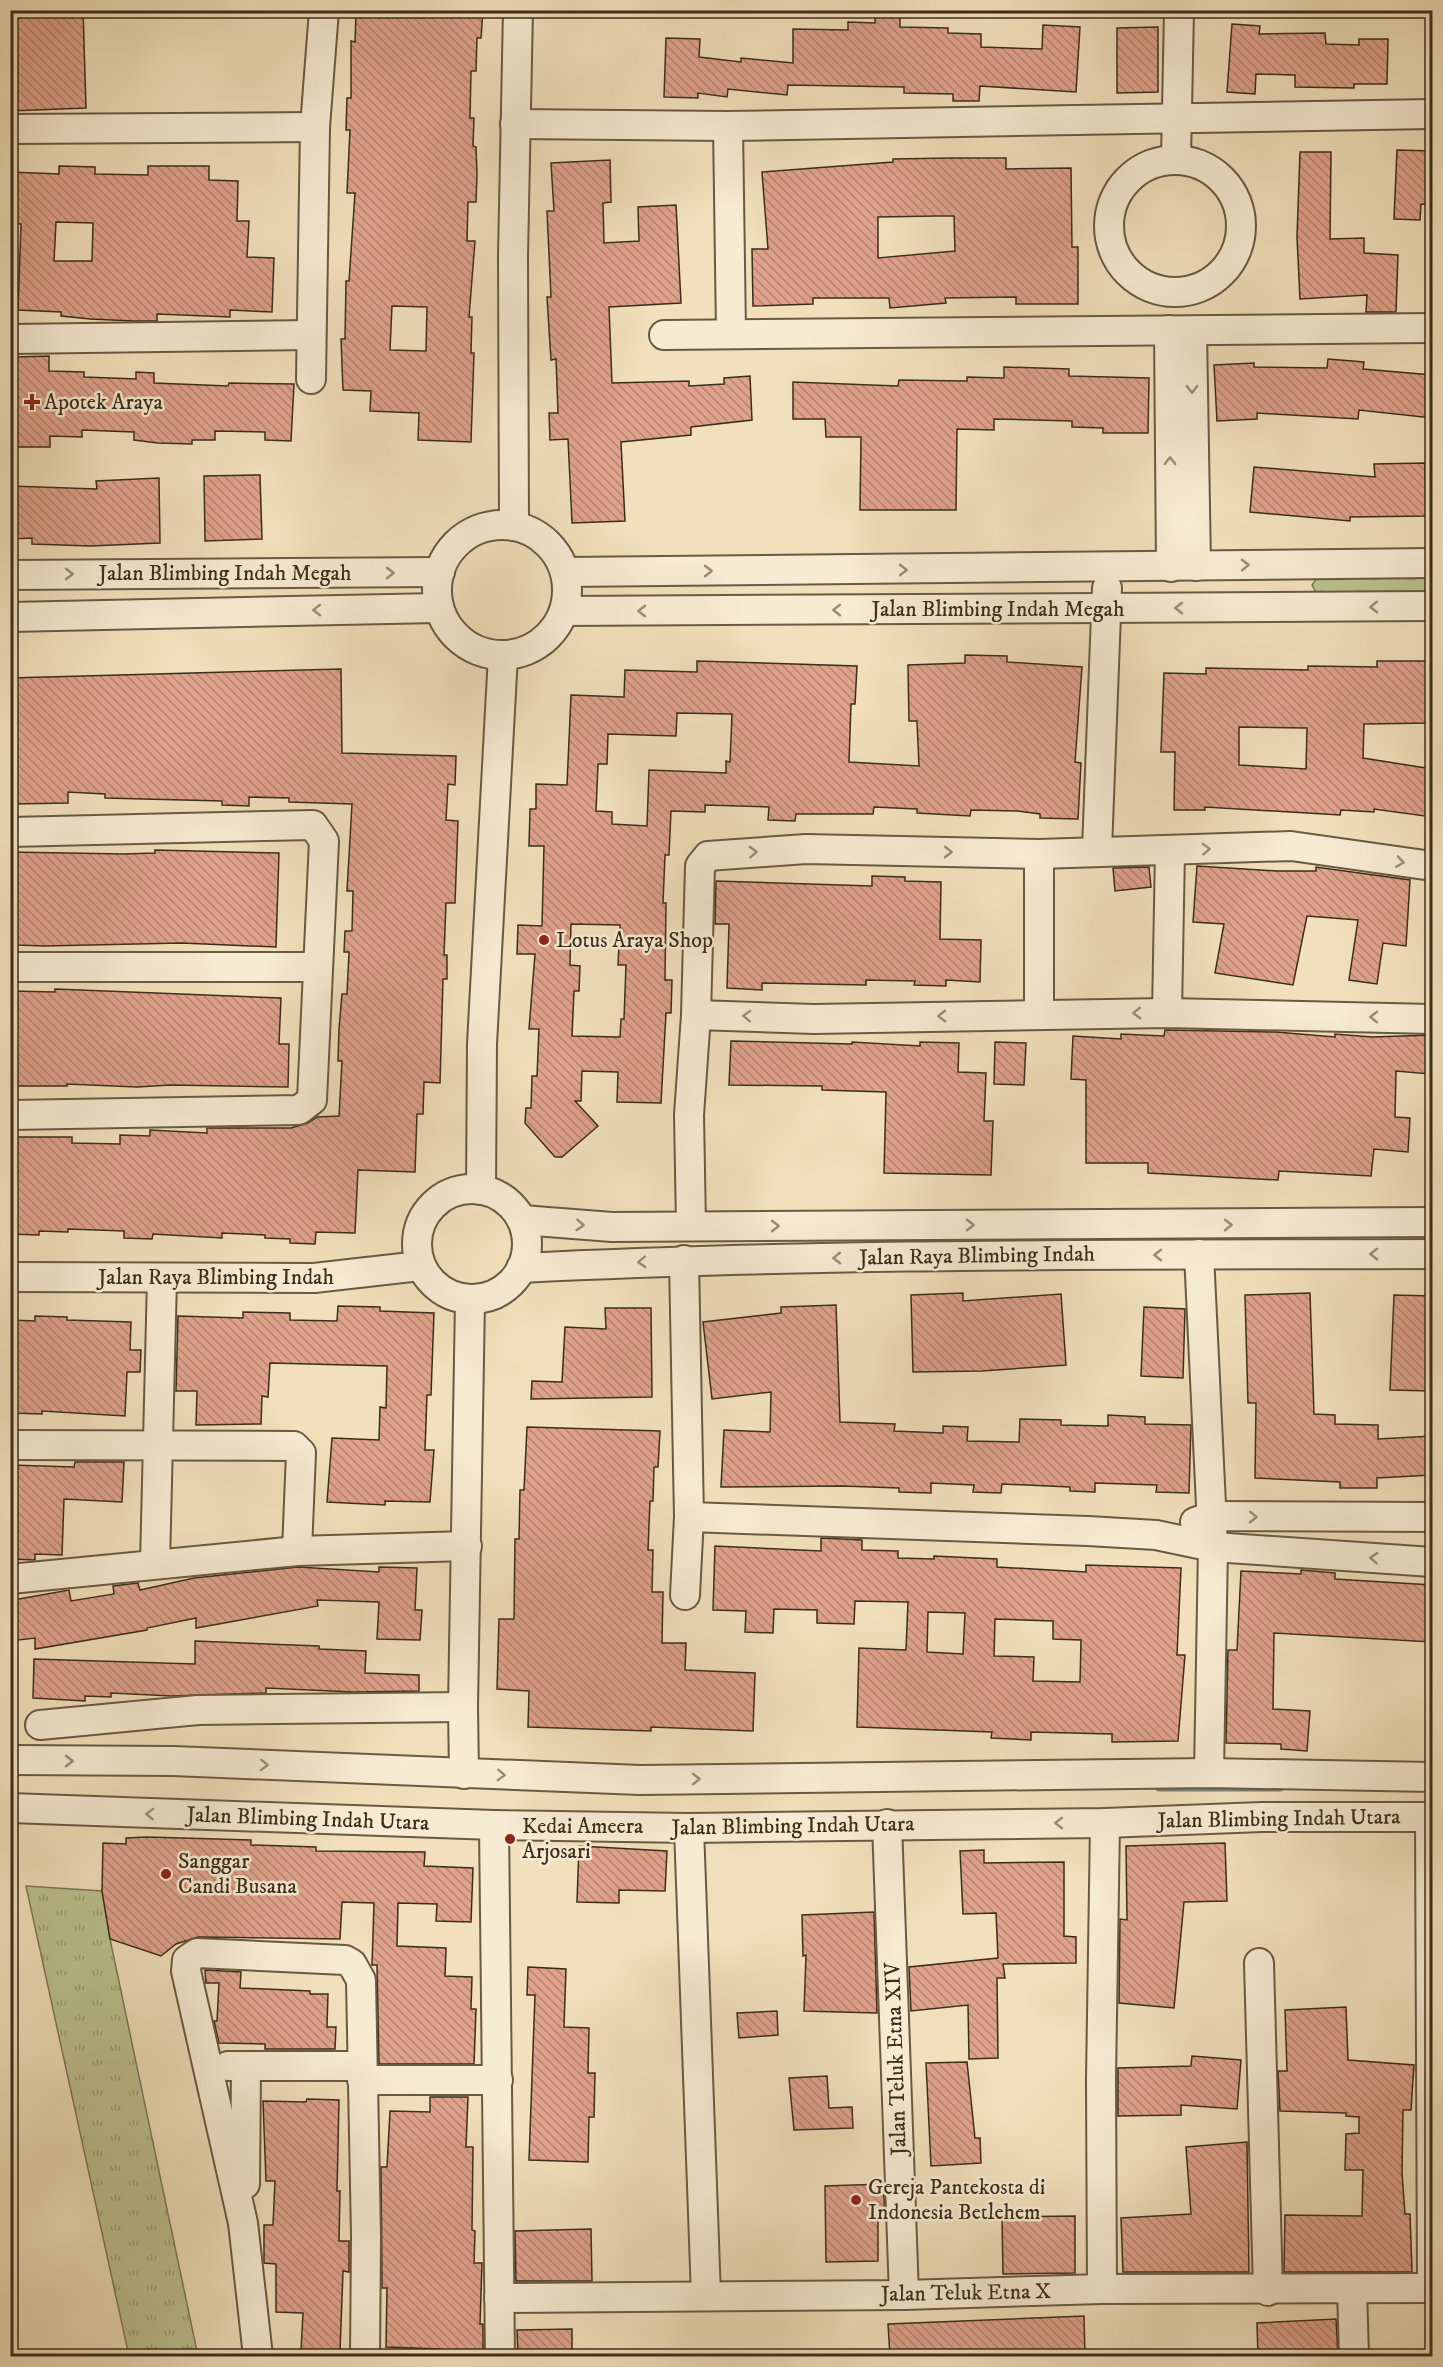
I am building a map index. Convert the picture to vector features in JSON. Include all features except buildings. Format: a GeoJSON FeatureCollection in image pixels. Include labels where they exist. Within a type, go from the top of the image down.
{"type":"FeatureCollection","features":[{"type":"Feature","properties":{"kind":"street"},"geometry":{"type":"LineString","coordinates":[[311,379],[315,127],[324,10]]}},
{"type":"Feature","properties":{"kind":"street"},"geometry":{"type":"LineString","coordinates":[[514,526],[515,124],[518,10]]}},
{"type":"Feature","properties":{"kind":"street"},"geometry":{"type":"LineString","coordinates":[[1176,159],[1179,10]]}},
{"type":"Feature","properties":{"kind":"street"},"geometry":{"type":"LineString","coordinates":[[515,124],[728,126],[1432,114]]}},
{"type":"Feature","properties":{"kind":"street"},"geometry":{"type":"LineString","coordinates":[[728,126],[730,332]]}},
{"type":"Feature","properties":{"kind":"street"},"geometry":{"type":"LineString","coordinates":[[10,129],[315,127]]}},
{"type":"Feature","properties":{"kind":"street"},"geometry":{"type":"LineString","coordinates":[[1176,159],[1200,164],[1225,181],[1240,207],[1242,238],[1230,265],[1207,285],[1178,294],[1155,291],[1134,280],[1118,264],[1109,242],[1108,219],[1115,197],[1128,178],[1148,165],[1176,159]]}},
{"type":"Feature","properties":{"kind":"street"},"geometry":{"type":"LineString","coordinates":[[1178,294],[1183,567]]}},
{"type":"Feature","properties":{"kind":"street"},"geometry":{"type":"LineString","coordinates":[[664,335],[730,332],[1432,328]]}},
{"type":"Feature","properties":{"kind":"street"},"geometry":{"type":"LineString","coordinates":[[10,339],[311,335]]}},
{"type":"Feature","properties":{"kind":"street"},"geometry":{"type":"LineString","coordinates":[[492,525],[514,526],[531,531],[546,541],[558,555],[568,588],[564,611],[550,635],[536,646],[520,653],[503,656],[482,652],[463,643],[448,627],[438,608],[436,587],[440,572],[453,547],[471,533],[492,525]]}},
{"type":"Feature","properties":{"kind":"street","name":"Jalan Blimbing Indah Megah"},"geometry":{"type":"LineString","coordinates":[[565,572],[1432,563]]}},
{"type":"Feature","properties":{"kind":"street"},"geometry":{"type":"LineString","coordinates":[[1284,608],[1286,564]]}},
{"type":"Feature","properties":{"kind":"street"},"geometry":{"type":"LineString","coordinates":[[1097,850],[1107,568]]}},
{"type":"Feature","properties":{"kind":"street","name":"Jalan Blimbing Indah Megah"},"geometry":{"type":"LineString","coordinates":[[10,574],[440,572]]}},
{"type":"Feature","properties":{"kind":"street","name":"Jalan Blimbing Indah Megah"},"geometry":{"type":"LineString","coordinates":[[564,611],[1432,606]]}},
{"type":"Feature","properties":{"kind":"street","name":"Jalan Blimbing Indah Megah"},"geometry":{"type":"LineString","coordinates":[[10,617],[438,608]]}},
{"type":"Feature","properties":{"kind":"street"},"geometry":{"type":"LineString","coordinates":[[482,1190],[482,1044],[503,656]]}},
{"type":"Feature","properties":{"kind":"street"},"geometry":{"type":"LineString","coordinates":[[10,832],[313,825],[324,841],[312,1100],[302,1109],[10,1115]]}},
{"type":"Feature","properties":{"kind":"street"},"geometry":{"type":"LineString","coordinates":[[691,1226],[689,1115],[696,1015],[700,866],[703,860],[712,854],[806,849],[1040,854],[1097,850],[1291,846],[1432,866]]}},
{"type":"Feature","properties":{"kind":"street"},"geometry":{"type":"LineString","coordinates":[[1167,1013],[1170,850]]}},
{"type":"Feature","properties":{"kind":"street"},"geometry":{"type":"LineString","coordinates":[[1039,1015],[1040,854]]}},
{"type":"Feature","properties":{"kind":"street"},"geometry":{"type":"LineString","coordinates":[[10,967],[317,967]]}},
{"type":"Feature","properties":{"kind":"street"},"geometry":{"type":"LineString","coordinates":[[696,1015],[814,1018],[1167,1013],[1432,1018]]}},
{"type":"Feature","properties":{"kind":"street"},"geometry":{"type":"LineString","coordinates":[[482,1190],[505,1201],[522,1220],[527,1237],[526,1253],[521,1268],[500,1292],[470,1300],[449,1295],[432,1283],[420,1266],[416,1237],[428,1210],[452,1193],[482,1190]]}},
{"type":"Feature","properties":{"kind":"street","name":"Jalan Raya Blimbing Indah"},"geometry":{"type":"LineString","coordinates":[[522,1220],[612,1227],[1244,1225],[1432,1222]]}},
{"type":"Feature","properties":{"kind":"street"},"geometry":{"type":"LineString","coordinates":[[1199,1254],[1213,1547],[1209,1773]]}},
{"type":"Feature","properties":{"kind":"street","name":"Jalan Raya Blimbing Indah"},"geometry":{"type":"LineString","coordinates":[[521,1268],[684,1260],[1199,1254],[1432,1254]]}},
{"type":"Feature","properties":{"kind":"street"},"geometry":{"type":"LineString","coordinates":[[684,1260],[689,1517],[685,1595]]}},
{"type":"Feature","properties":{"kind":"street","name":"Jalan Raya Blimbing Indah"},"geometry":{"type":"LineString","coordinates":[[10,1277],[314,1278],[420,1266]]}},
{"type":"Feature","properties":{"kind":"street"},"geometry":{"type":"LineString","coordinates":[[155,1564],[162,1278]]}},
{"type":"Feature","properties":{"kind":"street"},"geometry":{"type":"LineString","coordinates":[[464,1774],[463,1707],[470,1300]]}},
{"type":"Feature","properties":{"kind":"street"},"geometry":{"type":"LineString","coordinates":[[10,1445],[159,1444],[296,1447],[301,1453],[297,1551]]}},
{"type":"Feature","properties":{"kind":"street"},"geometry":{"type":"LineString","coordinates":[[1156,1535],[1211,1516],[1432,1517]]}},
{"type":"Feature","properties":{"kind":"street"},"geometry":{"type":"LineString","coordinates":[[689,1517],[1156,1535],[1213,1547],[1432,1562]]}},
{"type":"Feature","properties":{"kind":"street"},"geometry":{"type":"LineString","coordinates":[[10,1579],[297,1551],[467,1546]]}},
{"type":"Feature","properties":{"kind":"street"},"geometry":{"type":"LineString","coordinates":[[40,1725],[198,1710],[463,1707]]}},
{"type":"Feature","properties":{"kind":"street","name":"Jalan Blimbing Indah Utara"},"geometry":{"type":"LineString","coordinates":[[10,1760],[173,1761],[640,1780],[936,1774],[1209,1773],[1432,1776]]}},
{"type":"Feature","properties":{"kind":"street","name":"Jalan Blimbing Indah Utara"},"geometry":{"type":"LineString","coordinates":[[10,1808],[494,1826],[689,1828],[1105,1823],[1262,1817],[1431,1817]]}},
{"type":"Feature","properties":{"kind":"street"},"geometry":{"type":"LineString","coordinates":[[1431,1817],[1429,2020],[1432,2288]]}},
{"type":"Feature","properties":{"kind":"street"},"geometry":{"type":"LineString","coordinates":[[1102,2289],[1101,2079],[1105,1823]]}},
{"type":"Feature","properties":{"kind":"street","name":"Jalan Teluk Etna XIV"},"geometry":{"type":"LineString","coordinates":[[887,1824],[903,2295]]}},
{"type":"Feature","properties":{"kind":"street"},"geometry":{"type":"LineString","coordinates":[[494,1826],[500,2356]]}},
{"type":"Feature","properties":{"kind":"street"},"geometry":{"type":"LineString","coordinates":[[689,1828],[706,2296]]}},
{"type":"Feature","properties":{"kind":"street"},"geometry":{"type":"LineString","coordinates":[[258,2356],[243,2223],[185,1966],[189,1957],[197,1953],[345,1960],[352,1964],[361,1980],[365,2356]]}},
{"type":"Feature","properties":{"kind":"street"},"geometry":{"type":"LineString","coordinates":[[1259,1963],[1268,2291]]}},
{"type":"Feature","properties":{"kind":"street"},"geometry":{"type":"LineString","coordinates":[[208,2066],[498,2080]]}},
{"type":"Feature","properties":{"kind":"street"},"geometry":{"type":"LineString","coordinates":[[243,2223],[246,2067]]}},
{"type":"Feature","properties":{"kind":"street","name":"Jalan Teluk Etna X"},"geometry":{"type":"LineString","coordinates":[[499,2298],[903,2295],[1102,2289],[1268,2291],[1432,2288]]}},
{"type":"Feature","properties":{"kind":"street"},"geometry":{"type":"LineString","coordinates":[[1352,2289],[1354,2356]]}},
{"type":"Feature","properties":{"kind":"green space"},"geometry":{"type":"Polygon","coordinates":[[[1432,576],[1432,593],[1317,594],[1312,585],[1317,578],[1432,576]]]}},
{"type":"Feature","properties":{"kind":"green space"},"geometry":{"type":"Polygon","coordinates":[[[26,1886],[102,1891],[110,1939],[198,2356],[129,2356],[26,1886]]]}},
{"type":"Feature","properties":{"kind":"waterway"},"geometry":{"type":"LineString","coordinates":[[1159,1788],[1280,1788]]}},
{"type":"Feature","properties":{"kind":"place","name":"Apotek Araya"},"geometry":{"type":"Point","coordinates":[32,402]}},
{"type":"Feature","properties":{"kind":"place","name":"Lotus Araya Shop"},"geometry":{"type":"Point","coordinates":[544,940]}},
{"type":"Feature","properties":{"kind":"place","name":"Kedai Ameera Arjosari"},"geometry":{"type":"Point","coordinates":[510,1839]}},
{"type":"Feature","properties":{"kind":"place","name":"Sanggar Candi Busana"},"geometry":{"type":"Point","coordinates":[166,1874]}},
{"type":"Feature","properties":{"kind":"place","name":"Gereja Pantekosta di Indonesia Betlehem"},"geometry":{"type":"Point","coordinates":[856,2200]}}]}
